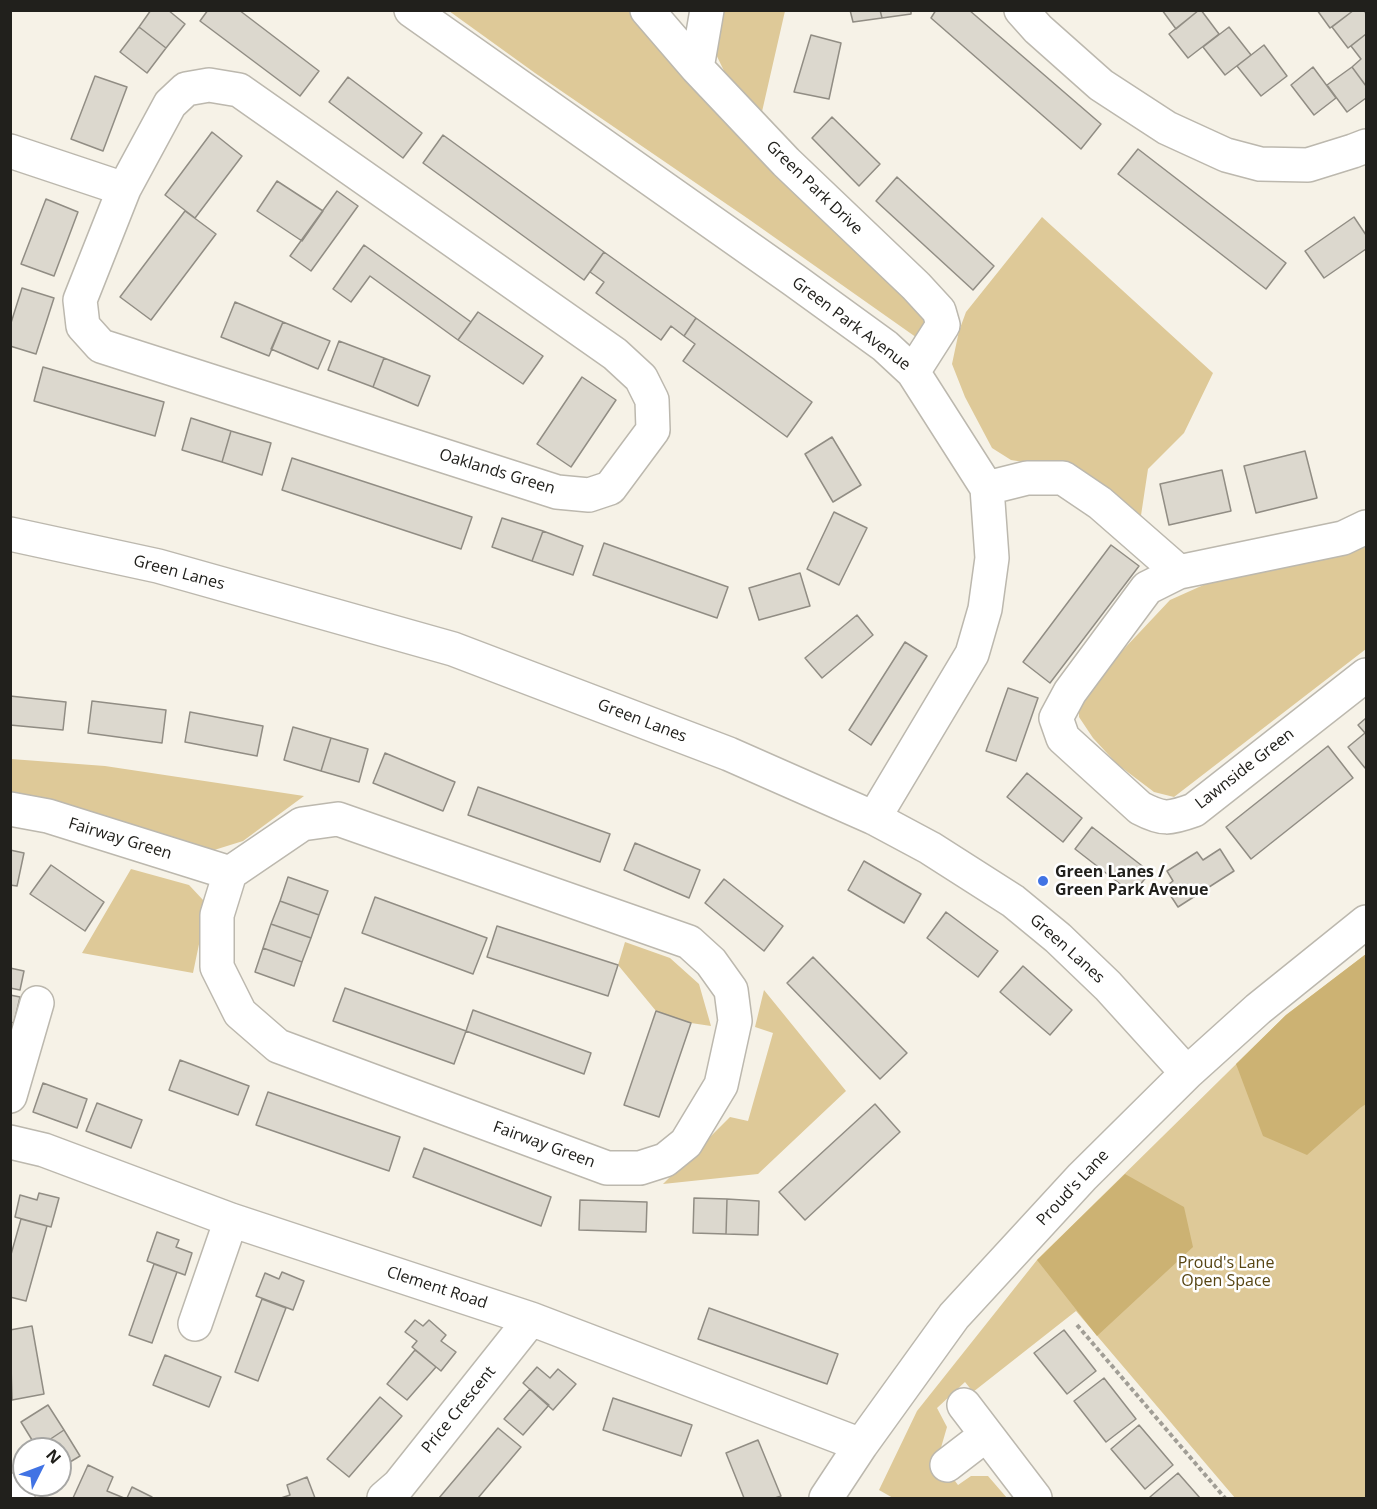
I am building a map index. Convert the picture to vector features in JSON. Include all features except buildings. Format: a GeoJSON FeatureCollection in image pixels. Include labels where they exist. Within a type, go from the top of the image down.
{"type":"FeatureCollection","features":[{"type":"Feature","properties":{"kind":"street","name":"Green Park Avenue"},"geometry":{"type":"LineString","coordinates":[[411,10],[885,346],[913,372],[987,488],[992,558],[985,609],[972,654],[874,818]]}},
{"type":"Feature","properties":{"kind":"street","name":"Green Park Drive"},"geometry":{"type":"LineString","coordinates":[[647,10],[697,68],[786,162],[916,286],[939,311],[943,325],[913,372]]}},
{"type":"Feature","properties":{"kind":"street"},"geometry":{"type":"LineString","coordinates":[[697,68],[707,10]]}},
{"type":"Feature","properties":{"kind":"street"},"geometry":{"type":"LineString","coordinates":[[1021,10],[1038,29],[1101,85],[1167,128],[1226,155],[1260,164],[1308,165],[1366,146]]}},
{"type":"Feature","properties":{"kind":"street","name":"Oaklands Green"},"geometry":{"type":"LineString","coordinates":[[209,85],[239,90],[615,354],[641,378],[649,392],[652,400],[653,430],[610,488],[589,495],[557,492],[101,346],[83,326],[80,300],[124,189],[170,104],[186,89],[209,85]]}},
{"type":"Feature","properties":{"kind":"street"},"geometry":{"type":"LineString","coordinates":[[10,151],[124,189]]}},
{"type":"Feature","properties":{"kind":"street"},"geometry":{"type":"LineString","coordinates":[[987,488],[1027,478],[1063,478],[1100,503],[1179,572]]}},
{"type":"Feature","properties":{"kind":"street","name":"Lawnside Green"},"geometry":{"type":"LineString","coordinates":[[1366,527],[1343,538],[1179,572],[1147,588],[1070,692],[1056,718],[1063,738],[1140,808],[1155,816],[1173,818],[1194,810],[1366,675]]}},
{"type":"Feature","properties":{"kind":"street","name":"Green Lanes"},"geometry":{"type":"LineString","coordinates":[[10,534],[158,566],[453,649],[729,754],[874,818],[930,848],[1013,901],[1058,938],[1108,986],[1187,1073]]}},
{"type":"Feature","properties":{"kind":"street","name":"Fairway Green"},"geometry":{"type":"LineString","coordinates":[[10,809],[48,816],[230,873]]}},
{"type":"Feature","properties":{"kind":"street","name":"Fairway Green"},"geometry":{"type":"LineString","coordinates":[[338,819],[689,942],[711,962],[731,990],[735,1021],[721,1085],[686,1143],[664,1160],[640,1168],[607,1168],[278,1046],[240,1013],[217,967],[217,915],[230,873],[302,824],[338,819]]}},
{"type":"Feature","properties":{"kind":"street","name":"Proud's Lane"},"geometry":{"type":"LineString","coordinates":[[826,1498],[861,1445],[954,1316],[1082,1177],[1187,1073],[1258,1009],[1366,922]]}},
{"type":"Feature","properties":{"kind":"street"},"geometry":{"type":"LineString","coordinates":[[10,1096],[37,1003]]}},
{"type":"Feature","properties":{"kind":"street","name":"Clement Road"},"geometry":{"type":"LineString","coordinates":[[10,1142],[44,1150],[231,1220],[531,1319],[861,1445]]}},
{"type":"Feature","properties":{"kind":"street"},"geometry":{"type":"LineString","coordinates":[[195,1324],[231,1220]]}},
{"type":"Feature","properties":{"kind":"street","name":"Price Crescent"},"geometry":{"type":"LineString","coordinates":[[384,1498],[399,1485],[531,1319]]}},
{"type":"Feature","properties":{"kind":"street"},"geometry":{"type":"LineString","coordinates":[[964,1405],[1035,1498]]}},
{"type":"Feature","properties":{"kind":"street"},"geometry":{"type":"LineString","coordinates":[[947,1465],[986,1435]]}},
{"type":"Feature","properties":{"kind":"street"},"geometry":{"type":"LineString","coordinates":[[10,1490],[18,1498]]}},
{"type":"Feature","properties":{"kind":"path"},"geometry":{"type":"LineString","coordinates":[[1077,1325],[1225,1498]]}},
{"type":"Feature","properties":{"kind":"green space"},"geometry":{"type":"Polygon","coordinates":[[[449,11],[631,11],[748,145],[927,315],[920,340],[535,73],[449,11]]]}},
{"type":"Feature","properties":{"kind":"green space"},"geometry":{"type":"Polygon","coordinates":[[[718,11],[785,11],[761,116],[726,75],[711,44],[718,11]]]}},
{"type":"Feature","properties":{"kind":"green space"},"geometry":{"type":"Polygon","coordinates":[[[1042,217],[1213,373],[1184,433],[1148,469],[1140,522],[1080,471],[1011,460],[992,448],[965,397],[952,364],[959,331],[966,312],[1042,217]]]}},
{"type":"Feature","properties":{"kind":"green space"},"geometry":{"type":"Polygon","coordinates":[[[1366,538],[1366,649],[1174,797],[1154,792],[1117,764],[1093,738],[1079,717],[1079,709],[1090,685],[1170,600],[1228,574],[1366,538]]]}},
{"type":"Feature","properties":{"kind":"green space"},"geometry":{"type":"Polygon","coordinates":[[[11,759],[105,766],[304,796],[243,841],[211,851],[11,794],[11,759]]]}},
{"type":"Feature","properties":{"kind":"green space"},"geometry":{"type":"Polygon","coordinates":[[[131,869],[189,885],[204,901],[203,925],[193,973],[82,953],[131,869]]]}},
{"type":"Feature","properties":{"kind":"green space"},"geometry":{"type":"Polygon","coordinates":[[[625,942],[670,958],[699,984],[711,1026],[691,1023],[656,1011],[618,965],[625,942]]]}},
{"type":"Feature","properties":{"kind":"green space","name":"Proud's Lane Open Space"},"geometry":{"type":"Polygon","coordinates":[[[1366,954],[1366,1498],[1235,1498],[1076,1311],[973,1392],[965,1382],[937,1408],[947,1427],[938,1458],[958,1485],[971,1476],[988,1476],[1007,1498],[893,1498],[879,1490],[917,1411],[1037,1260],[1286,1015],[1366,954]]]}},
{"type":"Feature","properties":{"kind":"green space"},"geometry":{"type":"Polygon","coordinates":[[[764,990],[846,1091],[758,1174],[663,1184],[730,1117],[748,1121],[773,1033],[755,1027],[764,990]]]}},
{"type":"Feature","properties":{"kind":"shaded area"},"geometry":{"type":"Polygon","coordinates":[[[1366,954],[1366,1104],[1307,1155],[1263,1136],[1236,1064],[1286,1015],[1366,954]]]}},
{"type":"Feature","properties":{"kind":"shaded area"},"geometry":{"type":"Polygon","coordinates":[[[1125,1174],[1184,1207],[1193,1247],[1097,1336],[1037,1260],[1125,1174]]]}},
{"type":"Feature","properties":{"kind":"place","name":"Green Lanes / Green Park Avenue"},"geometry":{"type":"Point","coordinates":[1043,881]}}]}
